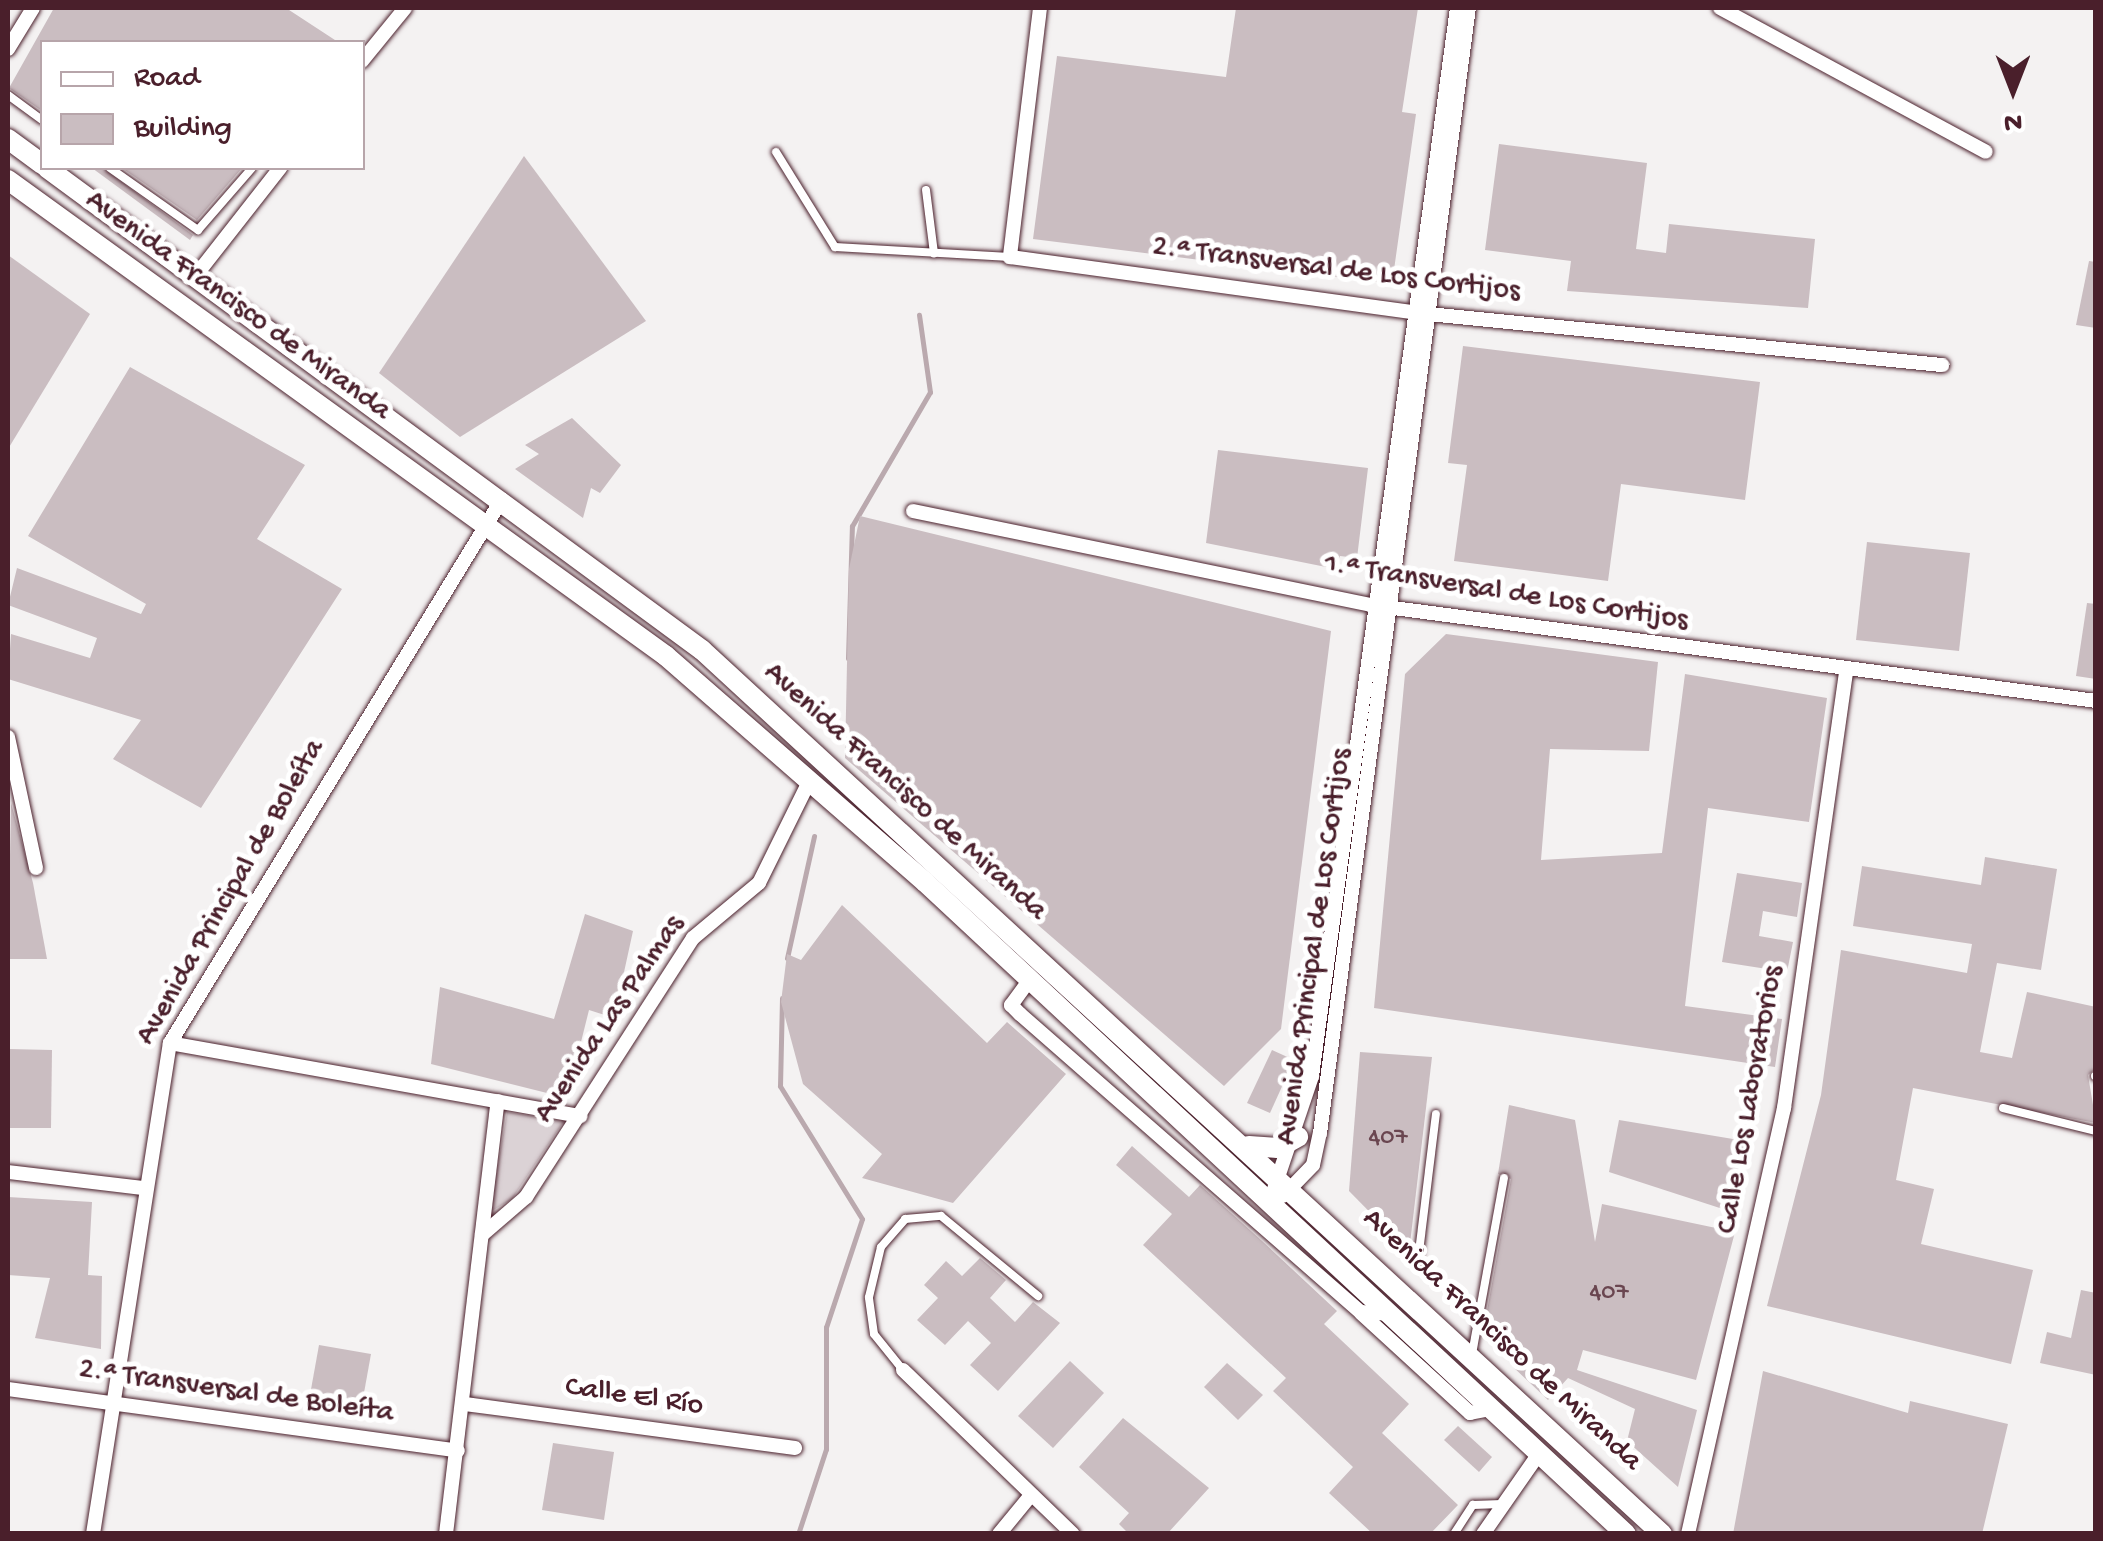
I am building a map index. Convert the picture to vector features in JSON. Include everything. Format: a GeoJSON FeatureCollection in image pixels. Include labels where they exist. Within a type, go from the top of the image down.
{"type":"FeatureCollection","features":[{"type":"Feature","properties":{"kind":"main road","name":"Avenida Francisco de Miranda"},"geometry":{"type":"LineString","coordinates":[[8,140],[40,162]]}},
{"type":"Feature","properties":{"kind":"main road","name":"Avenida Francisco de Miranda"},"geometry":{"type":"LineString","coordinates":[[51,170],[502,498],[702,650],[1296,1188],[1662,1534]]}},
{"type":"Feature","properties":{"kind":"main road","name":"Avenida Francisco de Miranda"},"geometry":{"type":"LineString","coordinates":[[8,180],[486,522],[666,656],[1028,982],[1183,1131],[1270,1204],[1388,1314],[1480,1411],[1540,1452],[1626,1534]]}},
{"type":"Feature","properties":{"kind":"main road"},"geometry":{"type":"LineString","coordinates":[[1249,1146],[1278,1148],[1298,1137]]}},
{"type":"Feature","properties":{"kind":"street"},"geometry":{"type":"LineString","coordinates":[[8,48],[33,8]]}},
{"type":"Feature","properties":{"kind":"street"},"geometry":{"type":"LineString","coordinates":[[365,57],[405,8]]}},
{"type":"Feature","properties":{"kind":"street"},"geometry":{"type":"LineString","coordinates":[[1010,257],[1040,8]]}},
{"type":"Feature","properties":{"kind":"street","name":"Avenida Principal de Los Cortijos"},"geometry":{"type":"LineString","coordinates":[[1270,1204],[1278,1172],[1298,1137],[1410,311],[1457,8]]}},
{"type":"Feature","properties":{"kind":"street","name":"Avenida Principal de Los Cortijos"},"geometry":{"type":"LineString","coordinates":[[1270,1204],[1296,1188],[1320,1133],[1469,8]]}},
{"type":"Feature","properties":{"kind":"street"},"geometry":{"type":"LineString","coordinates":[[1720,8],[1986,152]]}},
{"type":"Feature","properties":{"kind":"street"},"geometry":{"type":"LineString","coordinates":[[198,274],[278,170]]}},
{"type":"Feature","properties":{"kind":"street","name":"2.ª Transversal de Los Cortijos"},"geometry":{"type":"LineString","coordinates":[[1010,257],[1428,314],[1942,365]]}},
{"type":"Feature","properties":{"kind":"street","name":"Avenida Principal de Boleíta"},"geometry":{"type":"LineString","coordinates":[[93,1534],[108,1404],[142,1188],[170,1043],[502,498]]}},
{"type":"Feature","properties":{"kind":"street","name":"1.ª Transversal de Los Cortijos"},"geometry":{"type":"LineString","coordinates":[[914,510],[1371,604],[1846,672],[2096,701]]}},
{"type":"Feature","properties":{"kind":"street","name":"Calle Los Laboratorios"},"geometry":{"type":"LineString","coordinates":[[1688,1534],[1784,1108],[1846,672]]}},
{"type":"Feature","properties":{"kind":"street"},"geometry":{"type":"LineString","coordinates":[[8,737],[36,868]]}},
{"type":"Feature","properties":{"kind":"street","name":"Avenida Las Palmas"},"geometry":{"type":"LineString","coordinates":[[482,1235],[526,1197],[693,938],[759,883],[810,782]]}},
{"type":"Feature","properties":{"kind":"street","name":"Avenida Francisco de Miranda"},"geometry":{"type":"LineString","coordinates":[[1028,982],[1010,1005],[1204,1168],[1361,1312],[1480,1411]]}},
{"type":"Feature","properties":{"kind":"street"},"geometry":{"type":"LineString","coordinates":[[170,1043],[581,1116]]}},
{"type":"Feature","properties":{"kind":"street","name":"Avenida Las Palmas"},"geometry":{"type":"LineString","coordinates":[[446,1534],[465,1404],[498,1101]]}},
{"type":"Feature","properties":{"kind":"street"},"geometry":{"type":"LineString","coordinates":[[1183,1131],[1185,1153]]}},
{"type":"Feature","properties":{"kind":"street"},"geometry":{"type":"LineString","coordinates":[[1204,1168],[1225,1166]]}},
{"type":"Feature","properties":{"kind":"street"},"geometry":{"type":"LineString","coordinates":[[8,1172],[142,1188]]}},
{"type":"Feature","properties":{"kind":"street"},"geometry":{"type":"LineString","coordinates":[[1270,1204],[1289,1246]]}},
{"type":"Feature","properties":{"kind":"street","name":"Avenida Francisco de Miranda"},"geometry":{"type":"LineString","coordinates":[[1361,1312],[1388,1314]]}},
{"type":"Feature","properties":{"kind":"street"},"geometry":{"type":"LineString","coordinates":[[903,1370],[1074,1534]]}},
{"type":"Feature","properties":{"kind":"street","name":"2.ª Transversal de Boleíta"},"geometry":{"type":"LineString","coordinates":[[8,1389],[458,1451]]}},
{"type":"Feature","properties":{"kind":"street","name":"Calle El Río"},"geometry":{"type":"LineString","coordinates":[[465,1404],[795,1448]]}},
{"type":"Feature","properties":{"kind":"street"},"geometry":{"type":"LineString","coordinates":[[1483,1534],[1540,1452]]}},
{"type":"Feature","properties":{"kind":"street"},"geometry":{"type":"LineString","coordinates":[[999,1534],[1031,1495]]}},
{"type":"Feature","properties":{"kind":"lane"},"geometry":{"type":"LineString","coordinates":[[8,95],[40,119]]}},
{"type":"Feature","properties":{"kind":"lane","name":"2.ª Transversal de Los Cortijos"},"geometry":{"type":"LineString","coordinates":[[776,152],[836,247],[1010,257]]}},
{"type":"Feature","properties":{"kind":"lane"},"geometry":{"type":"LineString","coordinates":[[113,170],[198,230],[250,170]]}},
{"type":"Feature","properties":{"kind":"lane"},"geometry":{"type":"LineString","coordinates":[[926,190],[934,253]]}},
{"type":"Feature","properties":{"kind":"lane"},"geometry":{"type":"LineString","coordinates":[[2003,1108],[2096,1131]]}},
{"type":"Feature","properties":{"kind":"lane"},"geometry":{"type":"LineString","coordinates":[[1418,1260],[1436,1114]]}},
{"type":"Feature","properties":{"kind":"lane"},"geometry":{"type":"LineString","coordinates":[[1472,1354],[1504,1178]]}},
{"type":"Feature","properties":{"kind":"lane"},"geometry":{"type":"LineString","coordinates":[[903,1370],[874,1334],[869,1297],[881,1246],[905,1220],[941,1216],[1038,1296]]}},
{"type":"Feature","properties":{"kind":"lane"},"geometry":{"type":"LineString","coordinates":[[1454,1534],[1472,1505],[1502,1504]]}},
{"type":"Feature","properties":{"kind":"shaded area"},"geometry":{"type":"Polygon","coordinates":[[[507,1112],[564,1121],[512,1199],[490,1212],[507,1112]]]}},
{"type":"Feature","properties":{"kind":"building"},"geometry":{"type":"Polygon","coordinates":[[[54,8],[286,8],[335,40],[40,40],[40,110],[9,88],[54,8]]]}},
{"type":"Feature","properties":{"kind":"building"},"geometry":{"type":"Polygon","coordinates":[[[1236,8],[1418,8],[1402,112],[1416,114],[1392,284],[1033,239],[1057,56],[1226,77],[1236,8]]]}},
{"type":"Feature","properties":{"kind":"building"},"geometry":{"type":"Polygon","coordinates":[[[1499,144],[1647,163],[1636,249],[1666,253],[1669,224],[1815,239],[1808,308],[1567,291],[1571,261],[1485,250],[1499,144]]]}},
{"type":"Feature","properties":{"kind":"building"},"geometry":{"type":"Polygon","coordinates":[[[524,156],[646,321],[460,437],[379,373],[524,156]]]}},
{"type":"Feature","properties":{"kind":"building"},"geometry":{"type":"Polygon","coordinates":[[[95,170],[106,170],[193,235],[190,240],[95,170]]]}},
{"type":"Feature","properties":{"kind":"building"},"geometry":{"type":"Polygon","coordinates":[[[125,170],[240,170],[197,220],[125,170]]]}},
{"type":"Feature","properties":{"kind":"building"},"geometry":{"type":"Polygon","coordinates":[[[8,255],[90,314],[8,449],[8,255]]]}},
{"type":"Feature","properties":{"kind":"building"},"geometry":{"type":"Polygon","coordinates":[[[2089,261],[2096,262],[2096,328],[2076,325],[2089,261]]]}},
{"type":"Feature","properties":{"kind":"building"},"geometry":{"type":"Polygon","coordinates":[[[1463,346],[1760,382],[1745,500],[1621,484],[1608,581],[1454,561],[1467,465],[1448,463],[1463,346]]]}},
{"type":"Feature","properties":{"kind":"building"},"geometry":{"type":"Polygon","coordinates":[[[130,367],[305,465],[257,539],[342,589],[201,808],[113,759],[141,720],[8,679],[11,634],[90,658],[97,638],[8,605],[17,568],[141,614],[146,604],[28,536],[130,367]]]}},
{"type":"Feature","properties":{"kind":"building"},"geometry":{"type":"Polygon","coordinates":[[[572,418],[621,465],[600,493],[591,488],[583,518],[515,469],[539,454],[525,445],[572,418]]]}},
{"type":"Feature","properties":{"kind":"building"},"geometry":{"type":"Polygon","coordinates":[[[1218,450],[1368,468],[1357,558],[1340,556],[1336,569],[1206,543],[1218,450]]]}},
{"type":"Feature","properties":{"kind":"building"},"geometry":{"type":"Polygon","coordinates":[[[860,516],[1331,631],[1281,1029],[1224,1086],[845,758],[849,569],[860,516]]]}},
{"type":"Feature","properties":{"kind":"building"},"geometry":{"type":"Polygon","coordinates":[[[1867,542],[1970,553],[1959,651],[1856,640],[1867,542]]]}},
{"type":"Feature","properties":{"kind":"building"},"geometry":{"type":"Polygon","coordinates":[[[2087,603],[2096,604],[2096,679],[2076,676],[2087,603]]]}},
{"type":"Feature","properties":{"kind":"building"},"geometry":{"type":"Polygon","coordinates":[[[1446,634],[1658,662],[1649,751],[1550,749],[1541,860],[1662,853],[1685,674],[1827,698],[1809,822],[1708,808],[1685,1006],[1782,1019],[1775,1067],[1374,1008],[1405,674],[1446,634]]]}},
{"type":"Feature","properties":{"kind":"building"},"geometry":{"type":"Polygon","coordinates":[[[11,803],[33,883],[47,959],[8,959],[11,803]]]}},
{"type":"Feature","properties":{"kind":"building"},"geometry":{"type":"Polygon","coordinates":[[[1985,857],[2057,869],[2041,970],[1997,963],[1980,1052],[2012,1058],[2027,992],[2096,1007],[2096,1068],[2088,1075],[2096,1123],[1913,1088],[1896,1180],[1934,1189],[1921,1244],[2033,1270],[2011,1364],[1767,1306],[1821,1095],[1841,950],[1967,973],[1972,944],[1853,926],[1862,866],[1981,885],[1985,857]]]}},
{"type":"Feature","properties":{"kind":"building"},"geometry":{"type":"Polygon","coordinates":[[[1737,873],[1802,883],[1797,917],[1763,911],[1759,936],[1793,942],[1787,972],[1722,962],[1737,873]]]}},
{"type":"Feature","properties":{"kind":"building"},"geometry":{"type":"Polygon","coordinates":[[[842,905],[987,1043],[1007,1022],[1066,1074],[953,1203],[862,1178],[882,1154],[803,1084],[781,1002],[787,954],[801,960],[842,905]]]}},
{"type":"Feature","properties":{"kind":"building"},"geometry":{"type":"Polygon","coordinates":[[[585,914],[633,931],[614,1018],[589,1010],[567,1098],[431,1064],[440,987],[554,1019],[585,914]]]}},
{"type":"Feature","properties":{"kind":"building"},"geometry":{"type":"Polygon","coordinates":[[[8,1049],[52,1050],[51,1128],[8,1128],[8,1049]]]}},
{"type":"Feature","properties":{"kind":"building"},"geometry":{"type":"Polygon","coordinates":[[[1272,1050],[1294,1060],[1270,1113],[1247,1103],[1272,1050]]]}},
{"type":"Feature","properties":{"kind":"building"},"geometry":{"type":"Polygon","coordinates":[[[1360,1052],[1432,1057],[1409,1252],[1349,1191],[1360,1052]]]}},
{"type":"Feature","properties":{"kind":"building"},"geometry":{"type":"Polygon","coordinates":[[[1509,1105],[1575,1120],[1595,1242],[1602,1204],[1735,1232],[1696,1380],[1583,1350],[1577,1370],[1697,1410],[1678,1487],[1627,1441],[1635,1409],[1568,1378],[1548,1400],[1511,1365],[1525,1351],[1485,1322],[1511,1179],[1498,1174],[1509,1105]]]}},
{"type":"Feature","properties":{"kind":"building"},"geometry":{"type":"Polygon","coordinates":[[[1619,1120],[1745,1141],[1729,1211],[1609,1172],[1619,1120]]]}},
{"type":"Feature","properties":{"kind":"building"},"geometry":{"type":"Polygon","coordinates":[[[1132,1146],[1189,1197],[1200,1185],[1261,1240],[1337,1311],[1324,1324],[1409,1404],[1382,1433],[1458,1505],[1430,1534],[1373,1534],[1329,1493],[1353,1467],[1273,1391],[1286,1378],[1143,1245],[1172,1214],[1116,1165],[1132,1146]]]}},
{"type":"Feature","properties":{"kind":"building"},"geometry":{"type":"Polygon","coordinates":[[[8,1197],[92,1202],[88,1275],[102,1276],[101,1349],[35,1338],[50,1278],[8,1275],[8,1197]]]}},
{"type":"Feature","properties":{"kind":"building"},"geometry":{"type":"Polygon","coordinates":[[[980,1258],[1006,1280],[990,1298],[1015,1322],[1033,1302],[1060,1323],[998,1391],[970,1365],[991,1343],[968,1321],[945,1345],[917,1320],[938,1298],[924,1285],[946,1261],[962,1276],[980,1258]]]}},
{"type":"Feature","properties":{"kind":"building"},"geometry":{"type":"Polygon","coordinates":[[[2081,1290],[2096,1293],[2096,1375],[2040,1363],[2047,1332],[2071,1338],[2081,1290]]]}},
{"type":"Feature","properties":{"kind":"building"},"geometry":{"type":"Polygon","coordinates":[[[319,1345],[371,1354],[360,1415],[308,1406],[319,1345]]]}},
{"type":"Feature","properties":{"kind":"building"},"geometry":{"type":"Polygon","coordinates":[[[1070,1361],[1104,1393],[1053,1448],[1018,1416],[1070,1361]]]}},
{"type":"Feature","properties":{"kind":"building"},"geometry":{"type":"Polygon","coordinates":[[[1227,1363],[1263,1395],[1238,1420],[1204,1387],[1227,1363]]]}},
{"type":"Feature","properties":{"kind":"building"},"geometry":{"type":"Polygon","coordinates":[[[1763,1371],[1908,1413],[1910,1401],[2008,1424],[1982,1534],[1733,1534],[1763,1371]]]}},
{"type":"Feature","properties":{"kind":"building"},"geometry":{"type":"Polygon","coordinates":[[[1123,1418],[1209,1488],[1167,1534],[1129,1534],[1119,1524],[1129,1513],[1079,1467],[1123,1418]]]}},
{"type":"Feature","properties":{"kind":"building"},"geometry":{"type":"Polygon","coordinates":[[[1458,1426],[1492,1457],[1479,1472],[1444,1440],[1458,1426]]]}},
{"type":"Feature","properties":{"kind":"building"},"geometry":{"type":"Polygon","coordinates":[[[553,1443],[614,1452],[604,1520],[542,1510],[553,1443]]]}},
{"type":"Feature","properties":{"kind":"waterway"},"geometry":{"type":"LineString","coordinates":[[848,658],[852,526],[930,392],[919,315]]}},
{"type":"Feature","properties":{"kind":"waterway"},"geometry":{"type":"LineString","coordinates":[[787,958],[814,836]]}},
{"type":"Feature","properties":{"kind":"waterway"},"geometry":{"type":"LineString","coordinates":[[782,998],[780,1086],[862,1219],[826,1327],[826,1449],[798,1534]]}}]}
